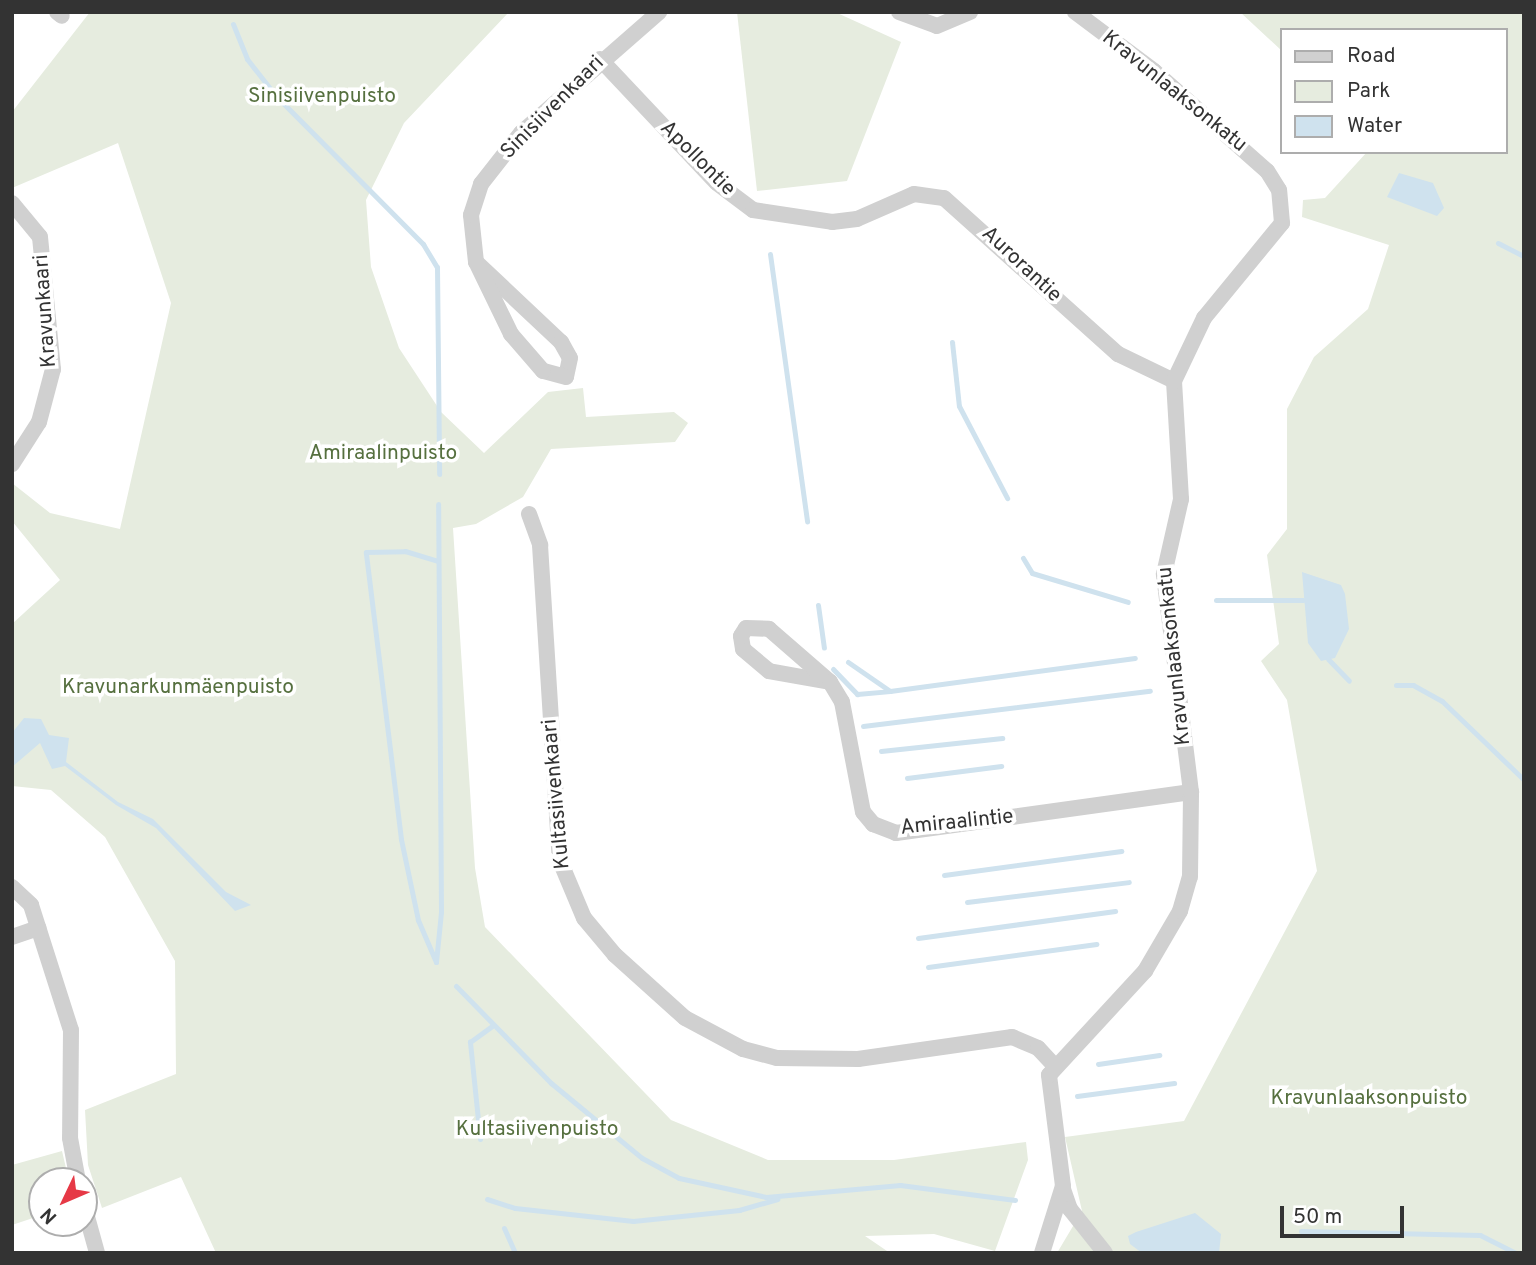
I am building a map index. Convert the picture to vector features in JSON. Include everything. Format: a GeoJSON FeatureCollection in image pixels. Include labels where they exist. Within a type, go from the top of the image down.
{"type":"FeatureCollection","features":[{"type":"Feature","properties":{"kind":"street","name":"Sinisiivenkaari"},"geometry":{"type":"LineString","coordinates":[[476,262],[561,342],[570,358],[566,377],[543,371],[511,334],[476,262],[471,215],[481,184],[521,133],[600,59],[659,12]]}},
{"type":"Feature","properties":{"kind":"street"},"geometry":{"type":"LineString","coordinates":[[899,12],[937,26],[970,12]]}},
{"type":"Feature","properties":{"kind":"street","name":"Kravunlaaksonkatu"},"geometry":{"type":"LineString","coordinates":[[1053,1064],[1145,971],[1180,911],[1193,853],[1191,792],[1164,573],[1181,499],[1174,381],[1204,318],[1277,237],[1279,190],[1239,144],[1075,12]]}},
{"type":"Feature","properties":{"kind":"street","name":"Apollontie"},"geometry":{"type":"LineString","coordinates":[[600,59],[733,198],[753,209],[832,222],[857,219]]}},
{"type":"Feature","properties":{"kind":"street","name":"Aurorantie"},"geometry":{"type":"LineString","coordinates":[[857,219],[914,194],[944,198],[1118,354],[1174,381]]}},
{"type":"Feature","properties":{"kind":"street","name":"Kravunkaari"},"geometry":{"type":"LineString","coordinates":[[12,203],[40,237],[52,369],[39,422],[12,464]]}},
{"type":"Feature","properties":{"kind":"street","name":"Kultasiivenkaari"},"geometry":{"type":"LineString","coordinates":[[529,514],[540,545],[560,861],[584,918],[615,955],[685,1018],[777,1058],[847,1060],[1012,1038],[1038,1048],[1053,1064]]}},
{"type":"Feature","properties":{"kind":"street","name":"Amiraalintie"},"geometry":{"type":"LineString","coordinates":[[830,682],[769,671],[743,649],[746,628],[769,629],[830,682],[842,702],[863,812],[873,824],[896,833],[1191,792]]}},
{"type":"Feature","properties":{"kind":"street"},"geometry":{"type":"LineString","coordinates":[[12,887],[31,905],[71,1030],[70,1138],[75,1167]]}},
{"type":"Feature","properties":{"kind":"street"},"geometry":{"type":"LineString","coordinates":[[12,937],[38,928]]}},
{"type":"Feature","properties":{"kind":"street"},"geometry":{"type":"LineString","coordinates":[[1053,1064],[1048,1092],[1063,1186],[1070,1209],[1105,1253]]}},
{"type":"Feature","properties":{"kind":"street"},"geometry":{"type":"LineString","coordinates":[[1042,1253],[1063,1186]]}},
{"type":"Feature","properties":{"kind":"green space"},"geometry":{"type":"Polygon","coordinates":[[[90,12],[509,12],[404,123],[366,200],[371,267],[399,348],[441,412],[484,453],[548,392],[583,388],[586,417],[674,412],[688,423],[675,442],[551,449],[523,497],[476,524],[453,528],[475,868],[485,927],[671,1120],[768,1160],[894,1160],[1026,1142],[1028,1160],[995,1251],[934,1234],[865,1236],[890,1253],[216,1253],[181,1177],[102,1208],[98,1196],[98,1167],[88,1165],[85,1110],[176,1074],[175,961],[105,837],[51,790],[12,786],[12,624],[60,580],[12,521],[12,483],[50,513],[120,529],[171,303],[118,143],[12,188],[12,112],[90,12]]]}},
{"type":"Feature","properties":{"kind":"green space"},"geometry":{"type":"Polygon","coordinates":[[[737,12],[835,12],[901,42],[847,181],[757,191],[737,12]]]}},
{"type":"Feature","properties":{"kind":"green space","name":"Kravunlaaksonpuisto"},"geometry":{"type":"Polygon","coordinates":[[[1240,12],[1524,12],[1524,1253],[1057,1253],[1082,1211],[1065,1137],[1184,1121],[1317,871],[1287,700],[1261,661],[1279,644],[1267,555],[1287,529],[1287,409],[1314,357],[1368,309],[1389,245],[1302,217],[1303,200],[1325,198],[1365,154],[1508,154],[1508,28],[1280,28],[1280,49],[1240,12]]]}},
{"type":"Feature","properties":{"kind":"green space"},"geometry":{"type":"Polygon","coordinates":[[[62,1151],[66,1167],[28,1167],[28,1220],[12,1225],[12,1165],[62,1151]]]}},
{"type":"Feature","properties":{"kind":"water"},"geometry":{"type":"Polygon","coordinates":[[[1399,173],[1433,183],[1444,208],[1437,216],[1387,197],[1399,173]]]}},
{"type":"Feature","properties":{"kind":"water"},"geometry":{"type":"Polygon","coordinates":[[[1302,572],[1341,585],[1345,594],[1349,629],[1335,658],[1321,661],[1308,643],[1302,572]]]}},
{"type":"Feature","properties":{"kind":"water"},"geometry":{"type":"Polygon","coordinates":[[[24,718],[41,719],[49,735],[69,738],[66,762],[118,802],[153,819],[226,892],[251,905],[235,911],[156,828],[116,805],[65,766],[52,769],[40,743],[12,767],[12,733],[24,718]]]}},
{"type":"Feature","properties":{"kind":"water"},"geometry":{"type":"Polygon","coordinates":[[[1195,1213],[1221,1234],[1219,1253],[1142,1253],[1130,1244],[1128,1236],[1136,1232],[1195,1213]]]}},
{"type":"Feature","properties":{"kind":"waterway"},"geometry":{"type":"LineString","coordinates":[[233,24],[247,59],[276,96],[423,244],[437,267],[439,474]]}},
{"type":"Feature","properties":{"kind":"waterway"},"geometry":{"type":"LineString","coordinates":[[1498,243],[1524,256]]}},
{"type":"Feature","properties":{"kind":"waterway"},"geometry":{"type":"LineString","coordinates":[[770,254],[807,521]]}},
{"type":"Feature","properties":{"kind":"waterway"},"geometry":{"type":"LineString","coordinates":[[952,342],[959,406],[1007,498]]}},
{"type":"Feature","properties":{"kind":"waterway"},"geometry":{"type":"LineString","coordinates":[[436,962],[441,912],[438,504]]}},
{"type":"Feature","properties":{"kind":"waterway"},"geometry":{"type":"LineString","coordinates":[[436,962],[418,920],[401,839],[366,552],[405,551],[438,561]]}},
{"type":"Feature","properties":{"kind":"waterway"},"geometry":{"type":"LineString","coordinates":[[1023,558],[1032,573],[1128,602]]}},
{"type":"Feature","properties":{"kind":"waterway"},"geometry":{"type":"LineString","coordinates":[[1216,600],[1303,600]]}},
{"type":"Feature","properties":{"kind":"waterway"},"geometry":{"type":"LineString","coordinates":[[818,605],[824,648]]}},
{"type":"Feature","properties":{"kind":"waterway"},"geometry":{"type":"LineString","coordinates":[[848,662],[890,691],[1135,658]]}},
{"type":"Feature","properties":{"kind":"waterway"},"geometry":{"type":"LineString","coordinates":[[1328,659],[1349,681]]}},
{"type":"Feature","properties":{"kind":"waterway"},"geometry":{"type":"LineString","coordinates":[[833,669],[857,694],[890,691]]}},
{"type":"Feature","properties":{"kind":"waterway"},"geometry":{"type":"LineString","coordinates":[[1396,685],[1413,685],[1442,701],[1524,780]]}},
{"type":"Feature","properties":{"kind":"waterway"},"geometry":{"type":"LineString","coordinates":[[863,726],[1150,691]]}},
{"type":"Feature","properties":{"kind":"waterway"},"geometry":{"type":"LineString","coordinates":[[881,751],[1002,738]]}},
{"type":"Feature","properties":{"kind":"waterway"},"geometry":{"type":"LineString","coordinates":[[907,778],[1001,766]]}},
{"type":"Feature","properties":{"kind":"waterway"},"geometry":{"type":"LineString","coordinates":[[944,875],[1121,851]]}},
{"type":"Feature","properties":{"kind":"waterway"},"geometry":{"type":"LineString","coordinates":[[967,902],[1129,882]]}},
{"type":"Feature","properties":{"kind":"waterway"},"geometry":{"type":"LineString","coordinates":[[918,938],[1115,911]]}},
{"type":"Feature","properties":{"kind":"waterway"},"geometry":{"type":"LineString","coordinates":[[928,967],[1096,944]]}},
{"type":"Feature","properties":{"kind":"waterway"},"geometry":{"type":"LineString","coordinates":[[456,986],[551,1083],[642,1158],[679,1178],[766,1197],[900,1185],[1015,1200]]}},
{"type":"Feature","properties":{"kind":"waterway"},"geometry":{"type":"LineString","coordinates":[[480,1139],[470,1042],[492,1026]]}},
{"type":"Feature","properties":{"kind":"waterway"},"geometry":{"type":"LineString","coordinates":[[1098,1064],[1159,1055]]}},
{"type":"Feature","properties":{"kind":"waterway"},"geometry":{"type":"LineString","coordinates":[[1077,1096],[1174,1083]]}},
{"type":"Feature","properties":{"kind":"waterway"},"geometry":{"type":"LineString","coordinates":[[487,1199],[515,1208],[633,1221],[739,1210],[777,1199]]}},
{"type":"Feature","properties":{"kind":"waterway"},"geometry":{"type":"LineString","coordinates":[[504,1228],[515,1253]]}},
{"type":"Feature","properties":{"kind":"waterway"},"geometry":{"type":"LineString","coordinates":[[1301,1231],[1480,1235],[1516,1253]]}},
{"type":"Feature","properties":{"kind":"park label","name":"Sinisiivenpuisto"},"geometry":{"type":"Point","coordinates":[322,97]}},
{"type":"Feature","properties":{"kind":"park label","name":"Amiraalinpuisto"},"geometry":{"type":"Point","coordinates":[383,454]}},
{"type":"Feature","properties":{"kind":"park label","name":"Kravunarkunmäenpuisto"},"geometry":{"type":"Point","coordinates":[178,688]}},
{"type":"Feature","properties":{"kind":"park label","name":"Kultasiivenpuisto"},"geometry":{"type":"Point","coordinates":[537,1130]}}]}
